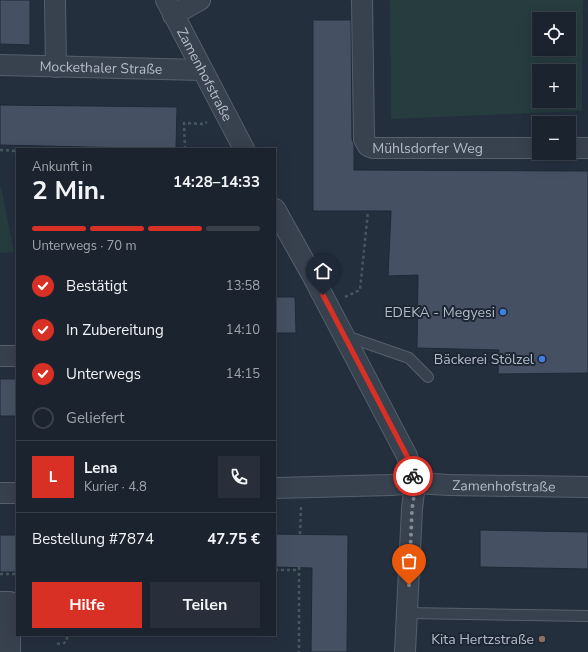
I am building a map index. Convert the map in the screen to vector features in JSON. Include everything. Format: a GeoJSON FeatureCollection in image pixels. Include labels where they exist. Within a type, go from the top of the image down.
{"type":"FeatureCollection","features":[{"type":"Feature","properties":{"kind":"street"},"geometry":{"type":"LineString","coordinates":[[55,0],[56,67]]}},
{"type":"Feature","properties":{"kind":"street"},"geometry":{"type":"LineString","coordinates":[[170,7],[200,0]]}},
{"type":"Feature","properties":{"kind":"street","name":"Mühlsdorfer Weg"},"geometry":{"type":"LineString","coordinates":[[362,0],[364,139],[368,146],[372,148],[532,148]]}},
{"type":"Feature","properties":{"kind":"street","name":"Zamenhofstraße"},"geometry":{"type":"LineString","coordinates":[[170,7],[243,148]]}},
{"type":"Feature","properties":{"kind":"street","name":"Mockethaler Straße"},"geometry":{"type":"LineString","coordinates":[[0,65],[202,70]]}},
{"type":"Feature","properties":{"kind":"street"},"geometry":{"type":"LineString","coordinates":[[576,148],[588,148]]}},
{"type":"Feature","properties":{"kind":"street"},"geometry":{"type":"LineString","coordinates":[[276,211],[312,275],[407,456],[416,483],[411,529],[405,652]]}},
{"type":"Feature","properties":{"kind":"street"},"geometry":{"type":"LineString","coordinates":[[0,356],[16,356]]}},
{"type":"Feature","properties":{"kind":"street","name":"Zamenhofstraße"},"geometry":{"type":"LineString","coordinates":[[276,488],[416,483],[464,486],[588,487]]}},
{"type":"Feature","properties":{"kind":"street"},"geometry":{"type":"LineString","coordinates":[[0,493],[16,493]]}},
{"type":"Feature","properties":{"kind":"street"},"geometry":{"type":"LineString","coordinates":[[5,602],[10,652]]}},
{"type":"Feature","properties":{"kind":"lane"},"geometry":{"type":"LineString","coordinates":[[344,335],[409,358],[428,377]]}},
{"type":"Feature","properties":{"kind":"lane"},"geometry":{"type":"LineString","coordinates":[[408,613],[588,616]]}},
{"type":"Feature","properties":{"kind":"path"},"geometry":{"type":"LineString","coordinates":[[185,148],[184,123],[204,124],[211,120]]}},
{"type":"Feature","properties":{"kind":"path"},"geometry":{"type":"LineString","coordinates":[[0,150],[16,151]]}},
{"type":"Feature","properties":{"kind":"path"},"geometry":{"type":"LineString","coordinates":[[328,305],[360,290],[368,211]]}},
{"type":"Feature","properties":{"kind":"path"},"geometry":{"type":"LineString","coordinates":[[300,534],[301,487]]}},
{"type":"Feature","properties":{"kind":"path"},"geometry":{"type":"LineString","coordinates":[[276,570],[299,569],[299,652]]}},
{"type":"Feature","properties":{"kind":"path"},"geometry":{"type":"LineString","coordinates":[[0,574],[16,574]]}},
{"type":"Feature","properties":{"kind":"path"},"geometry":{"type":"LineString","coordinates":[[57,644],[67,641],[67,636]]}},
{"type":"Feature","properties":{"kind":"green space"},"geometry":{"type":"Polygon","coordinates":[[[390,0],[583,0],[582,111],[391,119],[390,0]]]}},
{"type":"Feature","properties":{"kind":"green space"},"geometry":{"type":"Polygon","coordinates":[[[1,187],[14,252],[0,253],[1,187]]]}},
{"type":"Feature","properties":{"kind":"building"},"geometry":{"type":"Polygon","coordinates":[[[0,0],[30,0],[30,45],[0,44],[0,0]]]}},
{"type":"Feature","properties":{"kind":"building"},"geometry":{"type":"Polygon","coordinates":[[[313,20],[351,20],[352,139],[354,145],[354,170],[588,171],[588,373],[498,374],[499,350],[417,348],[418,275],[388,276],[391,211],[313,211],[313,20]]]}},
{"type":"Feature","properties":{"kind":"building"},"geometry":{"type":"Polygon","coordinates":[[[0,105],[177,107],[176,148],[0,145],[0,105]]]}},
{"type":"Feature","properties":{"kind":"building"},"geometry":{"type":"Polygon","coordinates":[[[276,297],[295,297],[296,333],[276,333],[276,297]]]}},
{"type":"Feature","properties":{"kind":"building"},"geometry":{"type":"Polygon","coordinates":[[[0,379],[16,379],[16,416],[0,416],[0,379]]]}},
{"type":"Feature","properties":{"kind":"building"},"geometry":{"type":"Polygon","coordinates":[[[480,530],[588,532],[588,569],[480,567],[480,530]]]}},
{"type":"Feature","properties":{"kind":"building"},"geometry":{"type":"Polygon","coordinates":[[[276,534],[348,535],[347,652],[311,652],[312,568],[276,567],[276,534]]]}},
{"type":"Feature","properties":{"kind":"building"},"geometry":{"type":"Polygon","coordinates":[[[0,535],[16,535],[16,572],[0,572],[0,535]]]}},
{"type":"Feature","properties":{"kind":"way so far"},"geometry":{"type":"LineString","coordinates":[[409,585],[412,509],[416,483],[413,476]]}},
{"type":"Feature","properties":{"kind":"place","name":"EDEKA - Megyesi"},"geometry":{"type":"Point","coordinates":[503,312]}},
{"type":"Feature","properties":{"kind":"place","name":"Bäckerei Stölzel"},"geometry":{"type":"Point","coordinates":[542,359]}},
{"type":"Feature","properties":{"kind":"place","name":"Kita Hertzstraße"},"geometry":{"type":"Point","coordinates":[542,639]}},
{"type":"Feature","properties":{"kind":"route"},"geometry":{"type":"LineString","coordinates":[[323,295],[407,456],[413,476]]}}]}
